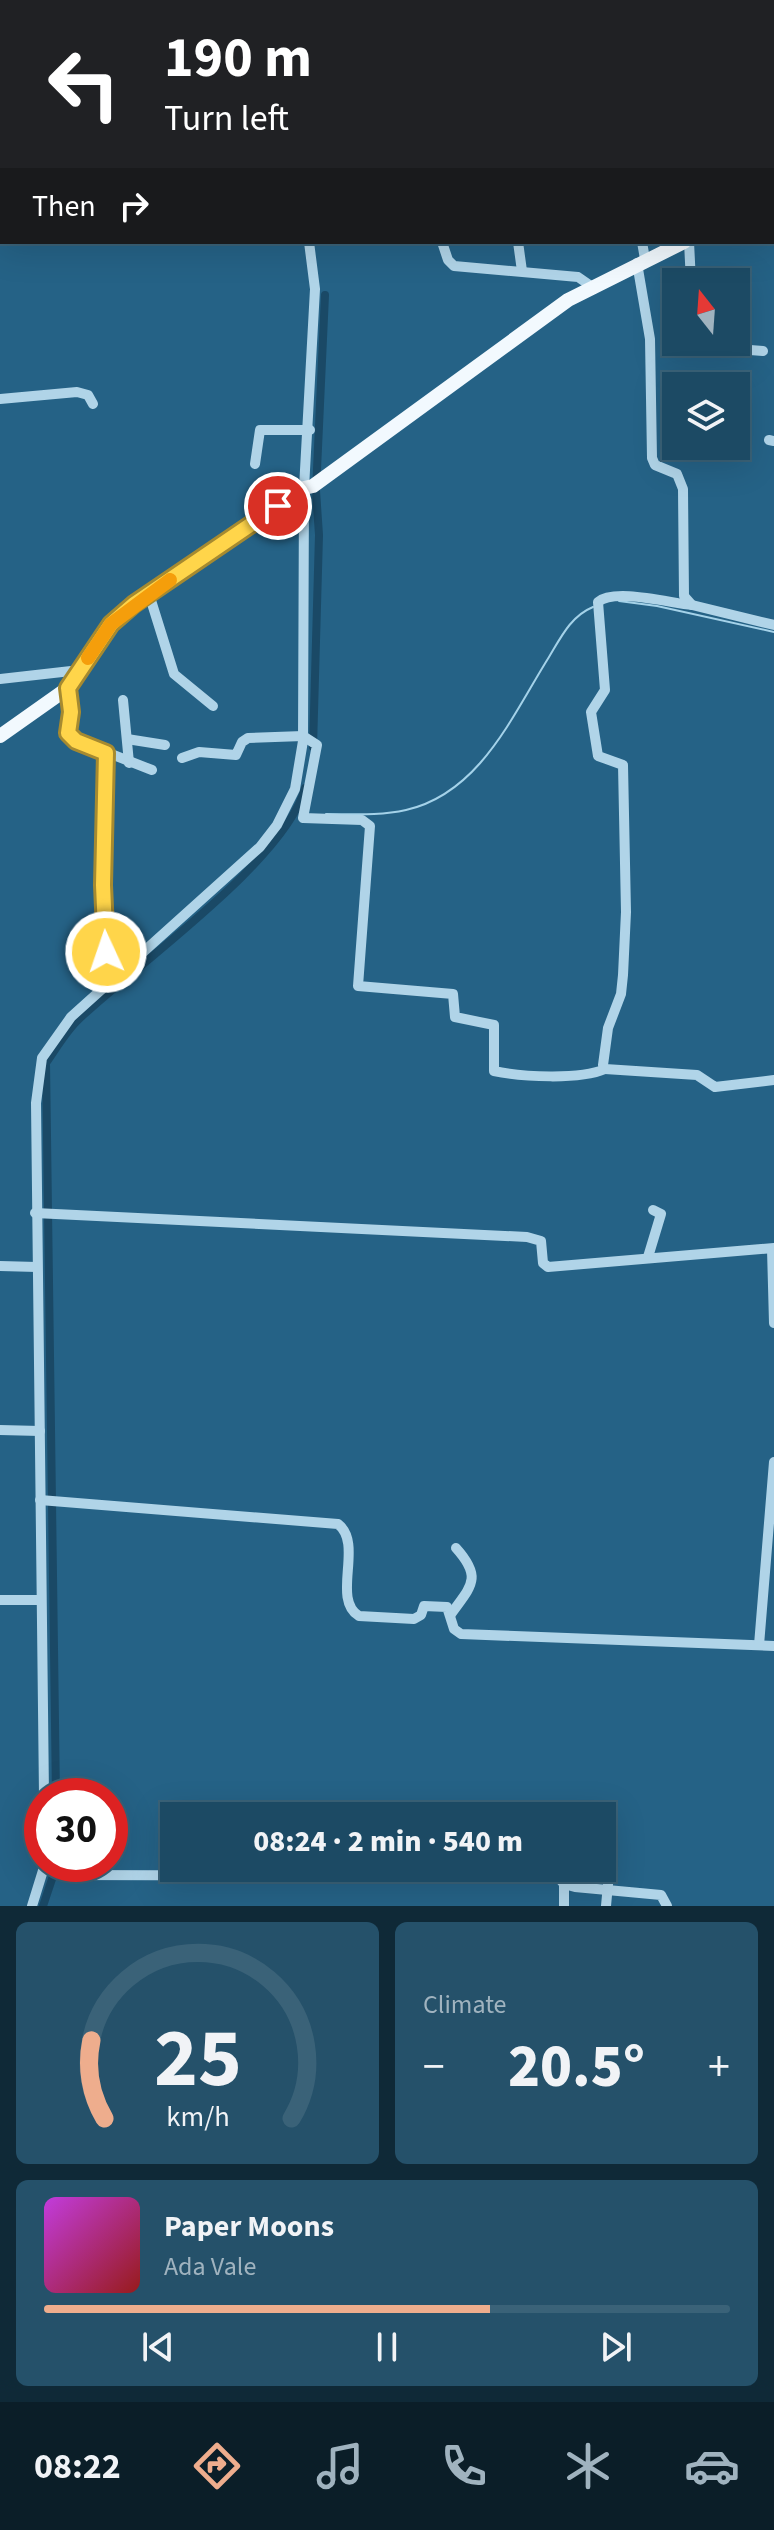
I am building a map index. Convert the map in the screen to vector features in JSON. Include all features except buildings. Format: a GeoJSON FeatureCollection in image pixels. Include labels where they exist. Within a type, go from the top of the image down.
{"type":"FeatureCollection","features":[{"type":"Feature","properties":{"kind":"main road"},"geometry":{"type":"LineString","coordinates":[[0,736],[68,688],[111,624],[149,594],[313,485],[591,286],[682,244]]}},
{"type":"Feature","properties":{"kind":"street"},"geometry":{"type":"LineString","coordinates":[[309,244],[315,289],[310,430],[313,485],[310,741],[304,810],[306,820],[369,823],[358,986],[453,994],[455,1017],[494,1025],[494,1071],[557,1074],[605,1069],[697,1075],[715,1087],[774,1080]]}},
{"type":"Feature","properties":{"kind":"street"},"geometry":{"type":"LineString","coordinates":[[443,244],[446,256],[454,266],[581,277],[591,286]]}},
{"type":"Feature","properties":{"kind":"street"},"geometry":{"type":"LineString","coordinates":[[518,244],[522,271]]}},
{"type":"Feature","properties":{"kind":"street"},"geometry":{"type":"LineString","coordinates":[[642,244],[650,339],[652,458],[655,465],[677,474],[683,489],[683,590],[686,601],[692,605]]}},
{"type":"Feature","properties":{"kind":"street"},"geometry":{"type":"LineString","coordinates":[[687,244],[690,268]]}},
{"type":"Feature","properties":{"kind":"street"},"geometry":{"type":"LineString","coordinates":[[750,350],[763,351]]}},
{"type":"Feature","properties":{"kind":"street"},"geometry":{"type":"LineString","coordinates":[[0,399],[77,392],[88,395],[93,404]]}},
{"type":"Feature","properties":{"kind":"street"},"geometry":{"type":"LineString","coordinates":[[255,464],[260,430],[310,430]]}},
{"type":"Feature","properties":{"kind":"street"},"geometry":{"type":"LineString","coordinates":[[149,594],[174,674],[213,706]]}},
{"type":"Feature","properties":{"kind":"street"},"geometry":{"type":"LineString","coordinates":[[605,1069],[608,1028],[622,983],[626,857],[623,765],[598,756],[591,712],[605,690],[598,605],[604,597],[627,597],[692,605],[774,625]]}},
{"type":"Feature","properties":{"kind":"street"},"geometry":{"type":"LineString","coordinates":[[0,679],[80,670]]}},
{"type":"Feature","properties":{"kind":"street"},"geometry":{"type":"LineString","coordinates":[[68,688],[71,712],[68,733],[76,741],[152,770]]}},
{"type":"Feature","properties":{"kind":"street"},"geometry":{"type":"LineString","coordinates":[[123,700],[129,763]]}},
{"type":"Feature","properties":{"kind":"street"},"geometry":{"type":"LineString","coordinates":[[182,758],[199,752],[236,755],[248,738],[310,741]]}},
{"type":"Feature","properties":{"kind":"street"},"geometry":{"type":"LineString","coordinates":[[127,739],[165,745]]}},
{"type":"Feature","properties":{"kind":"street"},"geometry":{"type":"LineString","coordinates":[[44,1778],[41,1600],[48,1502],[40,1431],[37,1267],[44,1215],[36,1103],[42,1058],[71,1017],[271,834],[295,789],[310,741]]}},
{"type":"Feature","properties":{"kind":"street"},"geometry":{"type":"LineString","coordinates":[[106,753],[103,885],[110,982]]}},
{"type":"Feature","properties":{"kind":"street"},"geometry":{"type":"LineString","coordinates":[[648,1257],[661,1214],[653,1210]]}},
{"type":"Feature","properties":{"kind":"street"},"geometry":{"type":"LineString","coordinates":[[44,1215],[527,1237],[541,1241],[543,1263],[548,1267],[773,1248],[774,1323]]}},
{"type":"Feature","properties":{"kind":"street"},"geometry":{"type":"LineString","coordinates":[[0,1266],[37,1267]]}},
{"type":"Feature","properties":{"kind":"street"},"geometry":{"type":"LineString","coordinates":[[0,1430],[40,1431]]}},
{"type":"Feature","properties":{"kind":"street"},"geometry":{"type":"LineString","coordinates":[[759,1645],[771,1550],[774,1462]]}},
{"type":"Feature","properties":{"kind":"street"},"geometry":{"type":"LineString","coordinates":[[48,1502],[338,1524],[348,1538],[349,1596],[354,1614],[414,1619],[421,1615],[424,1606],[437,1604],[447,1607],[454,1629],[461,1634],[774,1646]]}},
{"type":"Feature","properties":{"kind":"street"},"geometry":{"type":"LineString","coordinates":[[451,1614],[469,1589],[473,1576],[468,1562],[456,1548]]}},
{"type":"Feature","properties":{"kind":"street"},"geometry":{"type":"LineString","coordinates":[[0,1600],[41,1600]]}},
{"type":"Feature","properties":{"kind":"street"},"geometry":{"type":"LineString","coordinates":[[128,1875],[557,1876],[564,1884],[564,1906]]}},
{"type":"Feature","properties":{"kind":"street"},"geometry":{"type":"LineString","coordinates":[[32,1906],[39,1882]]}},
{"type":"Feature","properties":{"kind":"street"},"geometry":{"type":"LineString","coordinates":[[606,1906],[607,1882]]}},
{"type":"Feature","properties":{"kind":"street"},"geometry":{"type":"LineString","coordinates":[[564,1884],[661,1895],[667,1906]]}},
{"type":"Feature","properties":{"kind":"waterway"},"geometry":{"type":"LineString","coordinates":[[313,747],[319,535],[316,491],[325,295]]}},
{"type":"Feature","properties":{"kind":"waterway"},"geometry":{"type":"LineString","coordinates":[[619,601],[657,606],[774,632]]}},
{"type":"Feature","properties":{"kind":"waterway"},"geometry":{"type":"LineString","coordinates":[[326,814],[376,814],[406,810],[432,801],[454,787],[474,770],[507,727],[567,628],[593,607]]}},
{"type":"Feature","properties":{"kind":"waterway"},"geometry":{"type":"LineString","coordinates":[[56,1778],[46,1063],[79,1019],[207,910],[270,847],[292,816],[305,788]]}},
{"type":"Feature","properties":{"kind":"waterway"},"geometry":{"type":"LineString","coordinates":[[43,1906],[51,1882]]}},
{"type":"Feature","properties":{"kind":"slow traffic"},"geometry":{"type":"LineString","coordinates":[[88,658],[111,624],[170,580]]}},
{"type":"Feature","properties":{"kind":"route"},"geometry":{"type":"LineString","coordinates":[[106,952],[103,885],[106,753],[70,738],[68,688],[111,624],[134,604],[278,506]]}}]}
